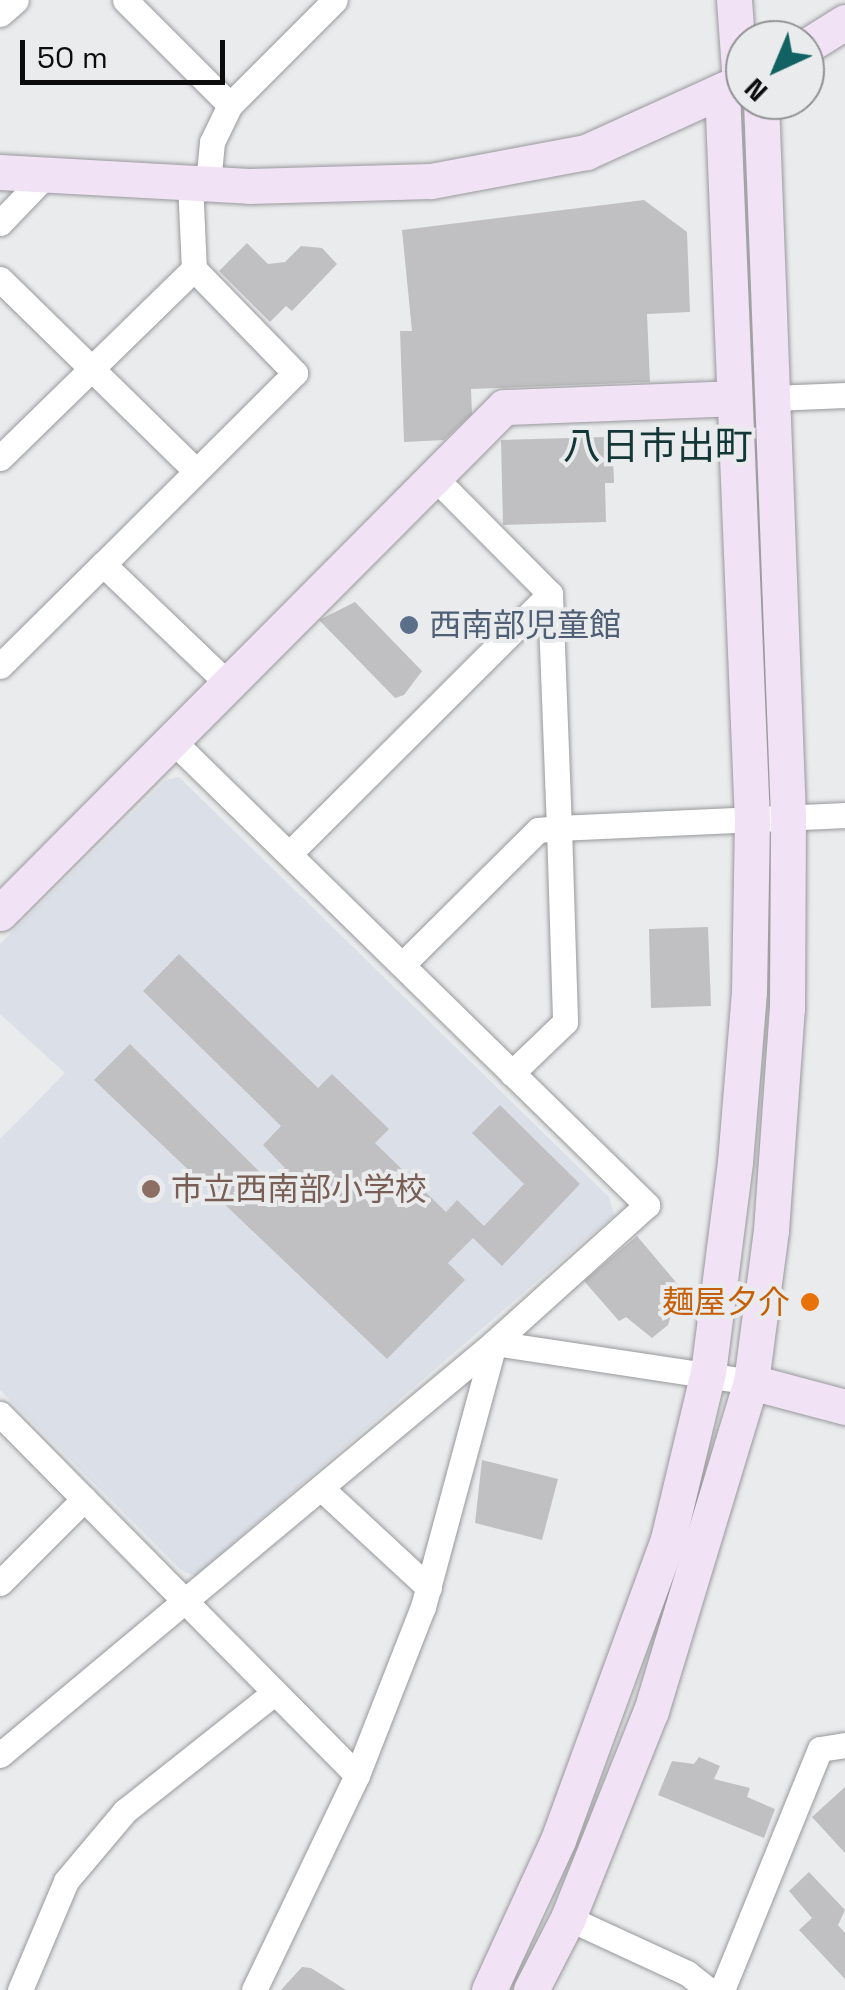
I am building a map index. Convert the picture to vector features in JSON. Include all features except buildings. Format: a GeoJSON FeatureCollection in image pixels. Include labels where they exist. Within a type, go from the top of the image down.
{"type":"FeatureCollection","features":[{"type":"Feature","properties":{"kind":"street"},"geometry":{"type":"LineString","coordinates":[[0,14],[16,0]]}},
{"type":"Feature","properties":{"kind":"street"},"geometry":{"type":"LineString","coordinates":[[124,0],[230,104]]}},
{"type":"Feature","properties":{"kind":"street"},"geometry":{"type":"LineString","coordinates":[[0,458],[194,269],[199,183],[230,104],[335,0]]}},
{"type":"Feature","properties":{"kind":"street"},"geometry":{"type":"LineString","coordinates":[[0,172],[360,187],[586,152],[725,96]]}},
{"type":"Feature","properties":{"kind":"street"},"geometry":{"type":"LineString","coordinates":[[489,1990],[558,1840],[668,1540],[708,1373],[743,1068],[752,821],[734,398],[741,120]]}},
{"type":"Feature","properties":{"kind":"street"},"geometry":{"type":"LineString","coordinates":[[532,1990],[568,1918],[650,1711],[751,1382],[787,1009],[788,817],[773,398],[745,120]]}},
{"type":"Feature","properties":{"kind":"street"},"geometry":{"type":"LineString","coordinates":[[0,223],[46,175]]}},
{"type":"Feature","properties":{"kind":"street"},"geometry":{"type":"LineString","coordinates":[[0,666],[295,373],[194,269]]}},
{"type":"Feature","properties":{"kind":"street"},"geometry":{"type":"LineString","coordinates":[[0,279],[196,471]]}},
{"type":"Feature","properties":{"kind":"street"},"geometry":{"type":"LineString","coordinates":[[773,398],[845,394]]}},
{"type":"Feature","properties":{"kind":"street"},"geometry":{"type":"LineString","coordinates":[[0,913],[504,407],[734,398]]}},
{"type":"Feature","properties":{"kind":"street"},"geometry":{"type":"LineString","coordinates":[[435,478],[550,594],[566,1022],[512,1073]]}},
{"type":"Feature","properties":{"kind":"street"},"geometry":{"type":"LineString","coordinates":[[104,564],[227,683]]}},
{"type":"Feature","properties":{"kind":"street"},"geometry":{"type":"LineString","coordinates":[[290,854],[550,594]]}},
{"type":"Feature","properties":{"kind":"street"},"geometry":{"type":"LineString","coordinates":[[0,1755],[494,1344],[647,1205],[172,740]]}},
{"type":"Feature","properties":{"kind":"street"},"geometry":{"type":"LineString","coordinates":[[403,964],[538,830],[845,816]]}},
{"type":"Feature","properties":{"kind":"street"},"geometry":{"type":"LineString","coordinates":[[494,1344],[708,1373],[845,1407]]}},
{"type":"Feature","properties":{"kind":"street"},"geometry":{"type":"LineString","coordinates":[[254,1990],[357,1775],[429,1588],[494,1344]]}},
{"type":"Feature","properties":{"kind":"street"},"geometry":{"type":"LineString","coordinates":[[0,1414],[357,1775]]}},
{"type":"Feature","properties":{"kind":"street"},"geometry":{"type":"LineString","coordinates":[[321,1488],[429,1588]]}},
{"type":"Feature","properties":{"kind":"street"},"geometry":{"type":"LineString","coordinates":[[0,1583],[84,1498]]}},
{"type":"Feature","properties":{"kind":"street"},"geometry":{"type":"LineString","coordinates":[[20,1990],[66,1881],[125,1811],[275,1692]]}},
{"type":"Feature","properties":{"kind":"street"},"geometry":{"type":"LineString","coordinates":[[722,1990],[820,1749],[845,1745]]}},
{"type":"Feature","properties":{"kind":"street"},"geometry":{"type":"LineString","coordinates":[[568,1918],[686,1972],[709,1990]]}},
{"type":"Feature","properties":{"kind":"shaded area"},"geometry":{"type":"Polygon","coordinates":[[[179,777],[609,1197],[614,1215],[195,1576],[181,1570],[0,1390],[0,1139],[65,1073],[0,1014],[0,944],[166,780],[179,777]]]}},
{"type":"Feature","properties":{"kind":"place","name":"西南部児童館"},"geometry":{"type":"Point","coordinates":[409,625]}},
{"type":"Feature","properties":{"kind":"place","name":"市立西南部小学校"},"geometry":{"type":"Point","coordinates":[151,1189]}},
{"type":"Feature","properties":{"kind":"place","name":"麺屋夕介"},"geometry":{"type":"Point","coordinates":[810,1302]}},
{"type":"Feature","properties":{"kind":"district","name":"八日市出町"},"geometry":{"type":"Point","coordinates":[658,447]}}]}
